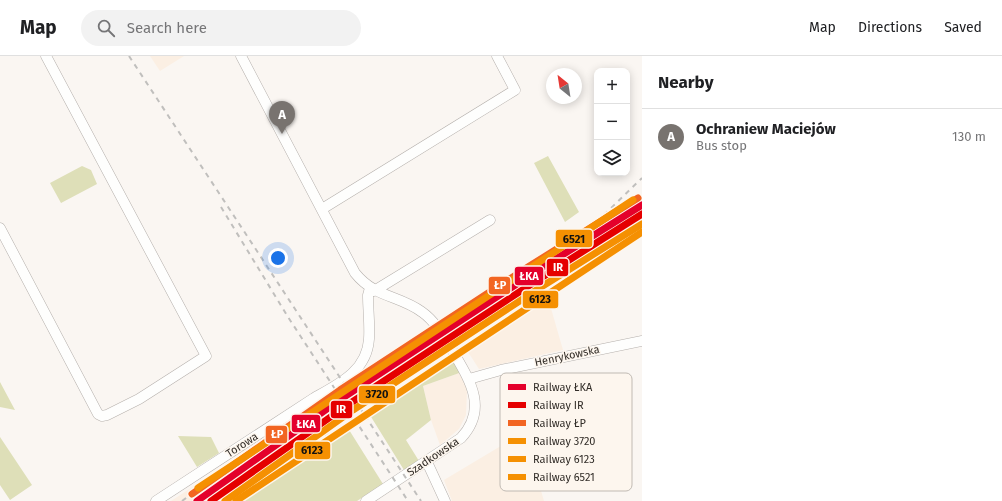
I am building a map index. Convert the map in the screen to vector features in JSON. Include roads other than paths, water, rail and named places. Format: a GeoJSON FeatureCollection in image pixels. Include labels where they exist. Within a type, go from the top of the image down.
{"type":"FeatureCollection","features":[{"type":"Feature","properties":{"kind":"street"},"geometry":{"type":"LineString","coordinates":[[0,228],[98,414],[102,416],[107,415],[139,399],[206,356],[46,56]]}},
{"type":"Feature","properties":{"kind":"street"},"geometry":{"type":"LineString","coordinates":[[241,56],[353,270],[369,287],[490,220]]}},
{"type":"Feature","properties":{"kind":"street"},"geometry":{"type":"LineString","coordinates":[[322,209],[515,90],[498,56]]}},
{"type":"Feature","properties":{"kind":"street","name":"Szadkowska"},"geometry":{"type":"LineString","coordinates":[[366,501],[427,462],[461,438],[471,424],[475,400],[470,380],[429,317],[410,304],[369,287]]}},
{"type":"Feature","properties":{"kind":"street","name":"Torowa"},"geometry":{"type":"LineString","coordinates":[[156,501],[314,398],[338,385],[355,371],[364,358],[368,344],[369,287]]}},
{"type":"Feature","properties":{"kind":"street","name":"Henrykowska"},"geometry":{"type":"LineString","coordinates":[[470,380],[501,370],[642,341]]}},
{"type":"Feature","properties":{"kind":"street"},"geometry":{"type":"LineString","coordinates":[[427,462],[445,501]]}},
{"type":"Feature","properties":{"kind":"railway"},"geometry":{"type":"LineString","coordinates":[[129,56],[421,501]]}},
{"type":"Feature","properties":{"kind":"railway"},"geometry":{"type":"LineString","coordinates":[[182,501],[219,474],[558,251],[605,214],[642,178]]}},
{"type":"Feature","properties":{"kind":"railway"},"geometry":{"type":"LineString","coordinates":[[221,207],[288,317],[408,501]]}},
{"type":"Feature","properties":{"kind":"railway"},"geometry":{"type":"LineString","coordinates":[[224,501],[328,433]]}},
{"type":"Feature","properties":{"kind":"rail line","name":"ŁP"},"geometry":{"type":"LineString","coordinates":[[192,494],[340,390],[528,267],[638,198]]}},
{"type":"Feature","properties":{"kind":"rail line","name":"6521"},"geometry":{"type":"LineString","coordinates":[[198,488],[633,200]]}},
{"type":"Feature","properties":{"kind":"rail line","name":"ŁKA"},"geometry":{"type":"LineString","coordinates":[[197,501],[344,397],[532,274],[642,205]]}},
{"type":"Feature","properties":{"kind":"rail line","name":"IR"},"geometry":{"type":"LineString","coordinates":[[211,501],[349,404],[536,281],[642,214]]}},
{"type":"Feature","properties":{"kind":"rail line","name":"3720"},"geometry":{"type":"LineString","coordinates":[[225,501],[353,410],[541,287],[642,224]]}},
{"type":"Feature","properties":{"kind":"rail line","name":"6123"},"geometry":{"type":"LineString","coordinates":[[236,501],[642,232]]}},
{"type":"Feature","properties":{"kind":"place","name":"Ochraniew Maciejów"},"geometry":{"type":"Point","coordinates":[282,134]}}]}
